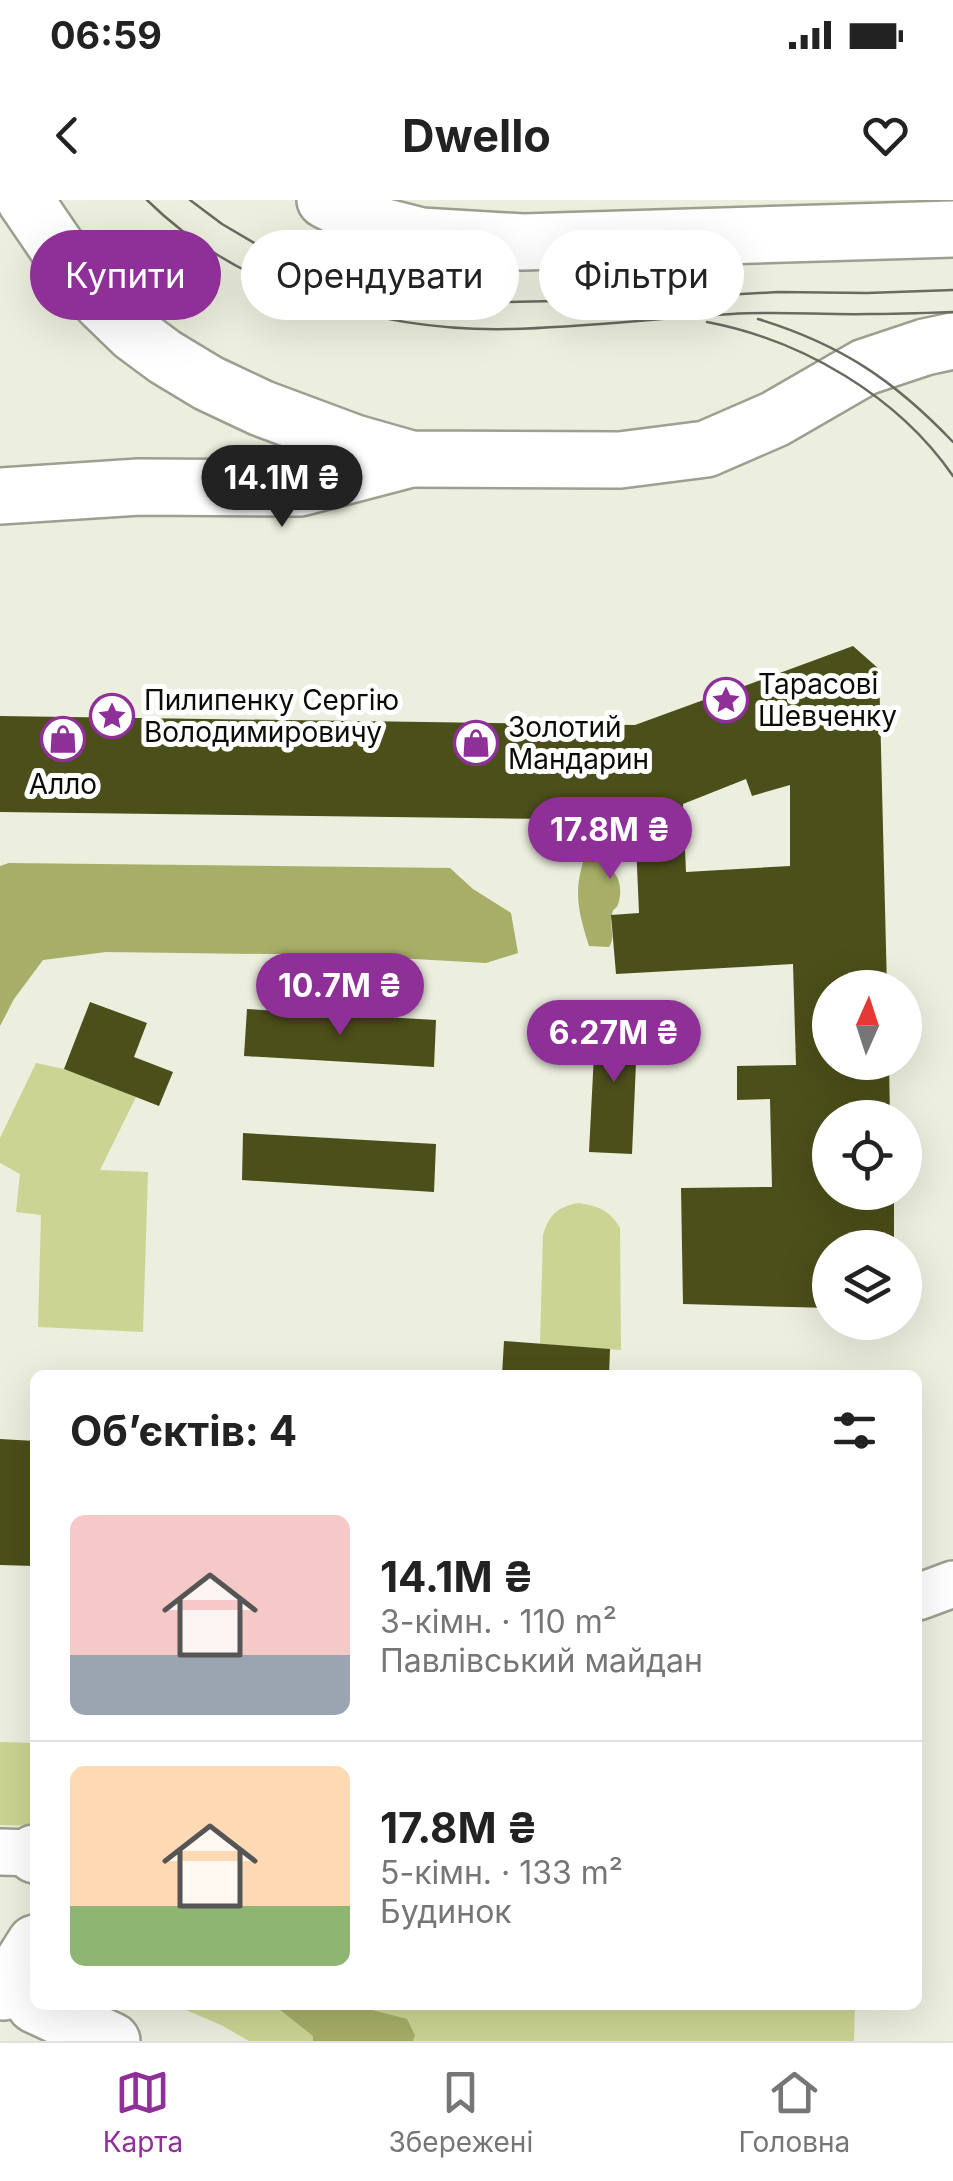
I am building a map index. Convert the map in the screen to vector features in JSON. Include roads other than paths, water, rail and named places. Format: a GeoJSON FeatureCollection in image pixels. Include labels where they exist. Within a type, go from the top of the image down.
{"type":"FeatureCollection","features":[{"type":"Feature","properties":{"kind":"main road"},"geometry":{"type":"LineString","coordinates":[[25,200],[65,260],[102,303],[165,357],[261,408],[355,444],[410,458],[620,460],[706,449],[776,419],[865,367],[953,340]]}},
{"type":"Feature","properties":{"kind":"main road"},"geometry":{"type":"LineString","coordinates":[[326,200],[370,223],[421,236],[524,242],[953,229]]}},
{"type":"Feature","properties":{"kind":"main road"},"geometry":{"type":"LineString","coordinates":[[0,496],[139,488],[300,488],[410,458]]}},
{"type":"Feature","properties":{"kind":"main road"},"geometry":{"type":"LineString","coordinates":[[19,1998],[30,1960]]}},
{"type":"Feature","properties":{"kind":"main road"},"geometry":{"type":"LineString","coordinates":[[45,2010],[112,2041]]}},
{"type":"Feature","properties":{"kind":"street"},"geometry":{"type":"LineString","coordinates":[[922,1596],[953,1584]]}},
{"type":"Feature","properties":{"kind":"street"},"geometry":{"type":"LineString","coordinates":[[0,1852],[30,1854]]}},
{"type":"Feature","properties":{"kind":"tram line"},"geometry":{"type":"LineString","coordinates":[[147,200],[184,232],[269,282],[364,314],[413,323],[511,329],[749,313],[953,312]]}},
{"type":"Feature","properties":{"kind":"tram line"},"geometry":{"type":"LineString","coordinates":[[190,200],[222,224],[300,265],[388,291],[464,303],[953,290]]}},
{"type":"Feature","properties":{"kind":"tram line"},"geometry":{"type":"LineString","coordinates":[[758,319],[815,340],[864,367],[909,400],[953,442]]}},
{"type":"Feature","properties":{"kind":"tram line"},"geometry":{"type":"LineString","coordinates":[[707,322],[778,342],[845,376],[905,421],[953,476]]}},
{"type":"Feature","properties":{"kind":"place","name":"Тарасові Шевченку"},"geometry":{"type":"Point","coordinates":[726,700]}},
{"type":"Feature","properties":{"kind":"place","name":"Пилипенку Сергію Володимировичу"},"geometry":{"type":"Point","coordinates":[112,716]}},
{"type":"Feature","properties":{"kind":"place","name":"Алло"},"geometry":{"type":"Point","coordinates":[63,739]}},
{"type":"Feature","properties":{"kind":"place","name":"Золотий Мандарин"},"geometry":{"type":"Point","coordinates":[476,743]}}]}
